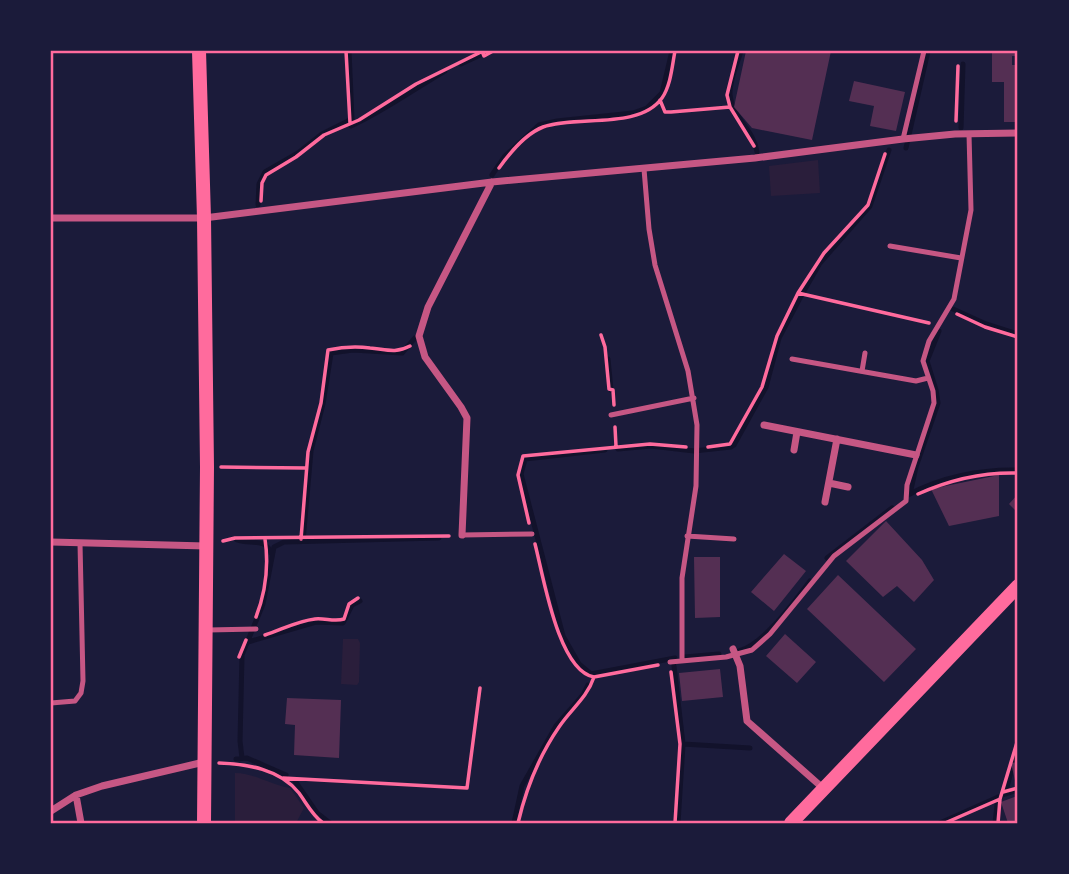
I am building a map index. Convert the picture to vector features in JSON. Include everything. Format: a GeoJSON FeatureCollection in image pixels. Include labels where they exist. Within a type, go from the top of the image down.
{"type":"FeatureCollection","features":[{"type":"Feature","properties":{"kind":"main road"},"geometry":{"type":"LineString","coordinates":[[199,51],[207,467],[204,823]]}},
{"type":"Feature","properties":{"kind":"main road"},"geometry":{"type":"LineString","coordinates":[[791,823],[1018,586]]}},
{"type":"Feature","properties":{"kind":"street"},"geometry":{"type":"LineString","coordinates":[[51,218],[204,218],[492,183],[755,159],[903,139],[955,134],[1018,133]]}},
{"type":"Feature","properties":{"kind":"street"},"geometry":{"type":"LineString","coordinates":[[462,536],[467,418],[430,365],[419,340],[428,307],[492,183]]}},
{"type":"Feature","properties":{"kind":"street"},"geometry":{"type":"LineString","coordinates":[[764,425],[916,455]]}},
{"type":"Feature","properties":{"kind":"street"},"geometry":{"type":"LineString","coordinates":[[794,450],[797,432]]}},
{"type":"Feature","properties":{"kind":"street"},"geometry":{"type":"LineString","coordinates":[[825,502],[837,439]]}},
{"type":"Feature","properties":{"kind":"street"},"geometry":{"type":"LineString","coordinates":[[829,483],[848,487]]}},
{"type":"Feature","properties":{"kind":"street"},"geometry":{"type":"LineString","coordinates":[[51,542],[206,546]]}},
{"type":"Feature","properties":{"kind":"street"},"geometry":{"type":"LineString","coordinates":[[735,652],[740,666],[747,721],[824,789]]}},
{"type":"Feature","properties":{"kind":"street"},"geometry":{"type":"LineString","coordinates":[[51,811],[76,794],[204,762]]}},
{"type":"Feature","properties":{"kind":"street"},"geometry":{"type":"LineString","coordinates":[[76,794],[81,823]]}},
{"type":"Feature","properties":{"kind":"lane"},"geometry":{"type":"LineString","coordinates":[[903,139],[924,51]]}},
{"type":"Feature","properties":{"kind":"lane"},"geometry":{"type":"LineString","coordinates":[[670,662],[752,650],[770,634],[834,555],[906,501],[907,485],[934,403],[923,360],[937,326],[954,299],[971,210],[969,134]]}},
{"type":"Feature","properties":{"kind":"lane"},"geometry":{"type":"LineString","coordinates":[[644,169],[655,265],[675,325],[694,398],[696,486],[682,578],[682,661]]}},
{"type":"Feature","properties":{"kind":"lane"},"geometry":{"type":"LineString","coordinates":[[890,246],[961,258]]}},
{"type":"Feature","properties":{"kind":"lane"},"geometry":{"type":"LineString","coordinates":[[862,371],[865,353]]}},
{"type":"Feature","properties":{"kind":"lane"},"geometry":{"type":"LineString","coordinates":[[792,359],[916,381],[928,378]]}},
{"type":"Feature","properties":{"kind":"lane"},"geometry":{"type":"LineString","coordinates":[[611,415],[694,398]]}},
{"type":"Feature","properties":{"kind":"lane"},"geometry":{"type":"LineString","coordinates":[[462,536],[532,534]]}},
{"type":"Feature","properties":{"kind":"lane"},"geometry":{"type":"LineString","coordinates":[[687,536],[734,539]]}},
{"type":"Feature","properties":{"kind":"lane"},"geometry":{"type":"LineString","coordinates":[[51,703],[75,701],[82,693],[80,542]]}},
{"type":"Feature","properties":{"kind":"lane"},"geometry":{"type":"LineString","coordinates":[[205,630],[253,629]]}},
{"type":"Feature","properties":{"kind":"path"},"geometry":{"type":"LineString","coordinates":[[346,51],[350,123]]}},
{"type":"Feature","properties":{"kind":"path"},"geometry":{"type":"LineString","coordinates":[[261,210],[262,183],[266,175],[296,158],[324,135],[369,115],[416,84],[482,51],[484,56],[494,51]]}},
{"type":"Feature","properties":{"kind":"path"},"geometry":{"type":"LineString","coordinates":[[492,183],[508,157],[540,128],[563,123],[636,116],[647,112],[660,100],[671,72],[675,51]]}},
{"type":"Feature","properties":{"kind":"path"},"geometry":{"type":"LineString","coordinates":[[738,51],[727,92],[730,107],[754,145],[755,159]]}},
{"type":"Feature","properties":{"kind":"path"},"geometry":{"type":"LineString","coordinates":[[955,134],[958,66]]}},
{"type":"Feature","properties":{"kind":"path"},"geometry":{"type":"LineString","coordinates":[[660,100],[665,112],[730,107]]}},
{"type":"Feature","properties":{"kind":"path"},"geometry":{"type":"LineString","coordinates":[[675,823],[680,744],[670,662],[594,677],[589,677],[577,667],[559,637],[532,534],[518,474],[523,456],[650,444],[697,448],[730,444],[762,387],[776,336],[798,293],[824,253],[868,205],[886,151],[885,141]]}},
{"type":"Feature","properties":{"kind":"path"},"geometry":{"type":"LineString","coordinates":[[798,293],[937,326]]}},
{"type":"Feature","properties":{"kind":"path"},"geometry":{"type":"LineString","coordinates":[[950,307],[985,327],[1018,337]]}},
{"type":"Feature","properties":{"kind":"path"},"geometry":{"type":"LineString","coordinates":[[601,335],[605,347],[609,390],[613,390]]}},
{"type":"Feature","properties":{"kind":"path"},"geometry":{"type":"LineString","coordinates":[[301,539],[308,452],[321,403],[328,350],[357,347],[401,351],[419,340]]}},
{"type":"Feature","properties":{"kind":"path"},"geometry":{"type":"LineString","coordinates":[[207,467],[306,468]]}},
{"type":"Feature","properties":{"kind":"path"},"geometry":{"type":"LineString","coordinates":[[906,501],[948,482],[1018,473]]}},
{"type":"Feature","properties":{"kind":"path"},"geometry":{"type":"LineString","coordinates":[[206,546],[235,538],[462,536]]}},
{"type":"Feature","properties":{"kind":"path"},"geometry":{"type":"LineString","coordinates":[[239,657],[253,629],[266,583],[268,555],[265,538]]}},
{"type":"Feature","properties":{"kind":"path"},"geometry":{"type":"LineString","coordinates":[[246,640],[316,619],[340,620],[344,618],[349,604],[358,598]]}},
{"type":"Feature","properties":{"kind":"path"},"geometry":{"type":"LineString","coordinates":[[518,823],[526,788],[558,729],[585,696],[594,677]]}},
{"type":"Feature","properties":{"kind":"path"},"geometry":{"type":"LineString","coordinates":[[204,762],[247,764],[283,778],[467,788],[480,688]]}},
{"type":"Feature","properties":{"kind":"path"},"geometry":{"type":"LineString","coordinates":[[998,823],[1000,799],[1018,738]]}},
{"type":"Feature","properties":{"kind":"path"},"geometry":{"type":"LineString","coordinates":[[283,778],[323,823]]}},
{"type":"Feature","properties":{"kind":"path"},"geometry":{"type":"LineString","coordinates":[[1003,792],[1018,788]]}},
{"type":"Feature","properties":{"kind":"path"},"geometry":{"type":"LineString","coordinates":[[945,823],[1000,799]]}},
{"type":"Feature","properties":{"kind":"shaded area"},"geometry":{"type":"Polygon","coordinates":[[[818,160],[820,193],[771,196],[769,166],[818,160]]]}},
{"type":"Feature","properties":{"kind":"shaded area"},"geometry":{"type":"Polygon","coordinates":[[[343,639],[358,639],[360,643],[357,685],[341,684],[343,639]]]}},
{"type":"Feature","properties":{"kind":"shaded area"},"geometry":{"type":"Polygon","coordinates":[[[235,773],[290,788],[304,808],[296,823],[235,823],[235,773]]]}},
{"type":"Feature","properties":{"kind":"building"},"geometry":{"type":"Polygon","coordinates":[[[746,51],[831,51],[812,140],[752,128],[734,107],[746,51]]]}},
{"type":"Feature","properties":{"kind":"building"},"geometry":{"type":"Polygon","coordinates":[[[992,51],[1018,51],[1018,56],[1012,56],[1012,65],[1018,65],[1018,122],[1004,122],[1004,82],[992,82],[992,51]]]}},
{"type":"Feature","properties":{"kind":"building"},"geometry":{"type":"Polygon","coordinates":[[[854,81],[905,92],[896,131],[870,126],[874,106],[849,101],[854,81]]]}},
{"type":"Feature","properties":{"kind":"building"},"geometry":{"type":"Polygon","coordinates":[[[999,475],[999,516],[949,526],[931,489],[999,475]]]}},
{"type":"Feature","properties":{"kind":"building"},"geometry":{"type":"Polygon","coordinates":[[[1018,494],[1018,513],[1009,504],[1018,494]]]}},
{"type":"Feature","properties":{"kind":"building"},"geometry":{"type":"Polygon","coordinates":[[[886,521],[922,560],[934,580],[914,602],[897,586],[883,597],[846,561],[886,521]]]}},
{"type":"Feature","properties":{"kind":"building"},"geometry":{"type":"Polygon","coordinates":[[[784,554],[806,571],[774,611],[751,592],[784,554]]]}},
{"type":"Feature","properties":{"kind":"building"},"geometry":{"type":"Polygon","coordinates":[[[694,557],[720,557],[720,617],[695,618],[694,557]]]}},
{"type":"Feature","properties":{"kind":"building"},"geometry":{"type":"Polygon","coordinates":[[[838,575],[916,649],[884,682],[807,609],[838,575]]]}},
{"type":"Feature","properties":{"kind":"building"},"geometry":{"type":"Polygon","coordinates":[[[785,634],[816,662],[797,683],[766,656],[785,634]]]}},
{"type":"Feature","properties":{"kind":"building"},"geometry":{"type":"Polygon","coordinates":[[[720,669],[723,697],[682,701],[679,673],[720,669]]]}},
{"type":"Feature","properties":{"kind":"building"},"geometry":{"type":"Polygon","coordinates":[[[287,698],[341,700],[339,758],[294,755],[295,725],[285,724],[287,698]]]}},
{"type":"Feature","properties":{"kind":"building"},"geometry":{"type":"Polygon","coordinates":[[[1018,762],[1018,789],[1017,789],[1011,763],[1018,762]]]}},
{"type":"Feature","properties":{"kind":"building"},"geometry":{"type":"Polygon","coordinates":[[[1018,789],[1018,822],[1008,823],[1001,802],[1017,796],[1015,790],[1018,789]]]}},
{"type":"Feature","properties":{"kind":"waterway"},"geometry":{"type":"LineString","coordinates":[[258,205],[259,184],[265,172],[298,153],[322,134],[352,119],[349,51]]}},
{"type":"Feature","properties":{"kind":"waterway"},"geometry":{"type":"LineString","coordinates":[[461,64],[489,51]]}},
{"type":"Feature","properties":{"kind":"waterway"},"geometry":{"type":"LineString","coordinates":[[492,175],[505,156],[539,125],[633,113],[647,108],[662,93],[672,51]]}},
{"type":"Feature","properties":{"kind":"waterway"},"geometry":{"type":"LineString","coordinates":[[741,51],[730,95],[757,152]]}},
{"type":"Feature","properties":{"kind":"waterway"},"geometry":{"type":"LineString","coordinates":[[906,148],[928,51]]}},
{"type":"Feature","properties":{"kind":"waterway"},"geometry":{"type":"LineString","coordinates":[[961,128],[963,64]]}},
{"type":"Feature","properties":{"kind":"waterway"},"geometry":{"type":"LineString","coordinates":[[347,122],[351,126],[363,120],[445,71]]}},
{"type":"Feature","properties":{"kind":"waterway"},"geometry":{"type":"LineString","coordinates":[[618,449],[651,446],[694,451],[734,445],[766,387],[779,338],[801,296],[820,263],[870,206],[889,150]]}},
{"type":"Feature","properties":{"kind":"waterway"},"geometry":{"type":"LineString","coordinates":[[953,309],[986,324],[1018,334]]}},
{"type":"Feature","properties":{"kind":"waterway"},"geometry":{"type":"LineString","coordinates":[[910,494],[916,467],[938,403],[927,361],[939,331]]}},
{"type":"Feature","properties":{"kind":"waterway"},"geometry":{"type":"LineString","coordinates":[[303,541],[311,451],[323,404],[331,353],[353,350],[402,353],[415,338]]}},
{"type":"Feature","properties":{"kind":"waterway"},"geometry":{"type":"LineString","coordinates":[[608,359],[611,390]]}},
{"type":"Feature","properties":{"kind":"waterway"},"geometry":{"type":"LineString","coordinates":[[605,450],[525,459],[521,474],[563,636],[579,664],[591,674],[675,658]]}},
{"type":"Feature","properties":{"kind":"waterway"},"geometry":{"type":"LineString","coordinates":[[908,495],[961,475],[1018,470]]}},
{"type":"Feature","properties":{"kind":"waterway"},"geometry":{"type":"LineString","coordinates":[[827,558],[892,508]]}},
{"type":"Feature","properties":{"kind":"waterway"},"geometry":{"type":"LineString","coordinates":[[242,758],[242,655],[263,604],[274,547],[284,542],[439,538]]}},
{"type":"Feature","properties":{"kind":"waterway"},"geometry":{"type":"LineString","coordinates":[[237,540],[261,543],[271,553]]}},
{"type":"Feature","properties":{"kind":"waterway"},"geometry":{"type":"LineString","coordinates":[[739,651],[749,647],[768,631],[810,581]]}},
{"type":"Feature","properties":{"kind":"waterway"},"geometry":{"type":"LineString","coordinates":[[248,642],[316,622],[343,623],[352,605],[360,601]]}},
{"type":"Feature","properties":{"kind":"waterway"},"geometry":{"type":"LineString","coordinates":[[685,657],[719,654]]}},
{"type":"Feature","properties":{"kind":"waterway"},"geometry":{"type":"LineString","coordinates":[[674,666],[683,744],[678,823]]}},
{"type":"Feature","properties":{"kind":"waterway"},"geometry":{"type":"LineString","coordinates":[[514,823],[522,786],[556,726],[583,695],[588,685]]}},
{"type":"Feature","properties":{"kind":"waterway"},"geometry":{"type":"LineString","coordinates":[[683,744],[750,748]]}},
{"type":"Feature","properties":{"kind":"waterway"},"geometry":{"type":"LineString","coordinates":[[1005,794],[1018,746]]}},
{"type":"Feature","properties":{"kind":"waterway"},"geometry":{"type":"LineString","coordinates":[[236,759],[247,758],[286,775]]}},
{"type":"Feature","properties":{"kind":"waterway"},"geometry":{"type":"LineString","coordinates":[[295,781],[317,813],[330,823]]}},
{"type":"Feature","properties":{"kind":"waterway"},"geometry":{"type":"LineString","coordinates":[[940,823],[1018,790]]}},
{"type":"Feature","properties":{"kind":"waterway"},"geometry":{"type":"LineString","coordinates":[[995,823],[998,797]]}}]}
